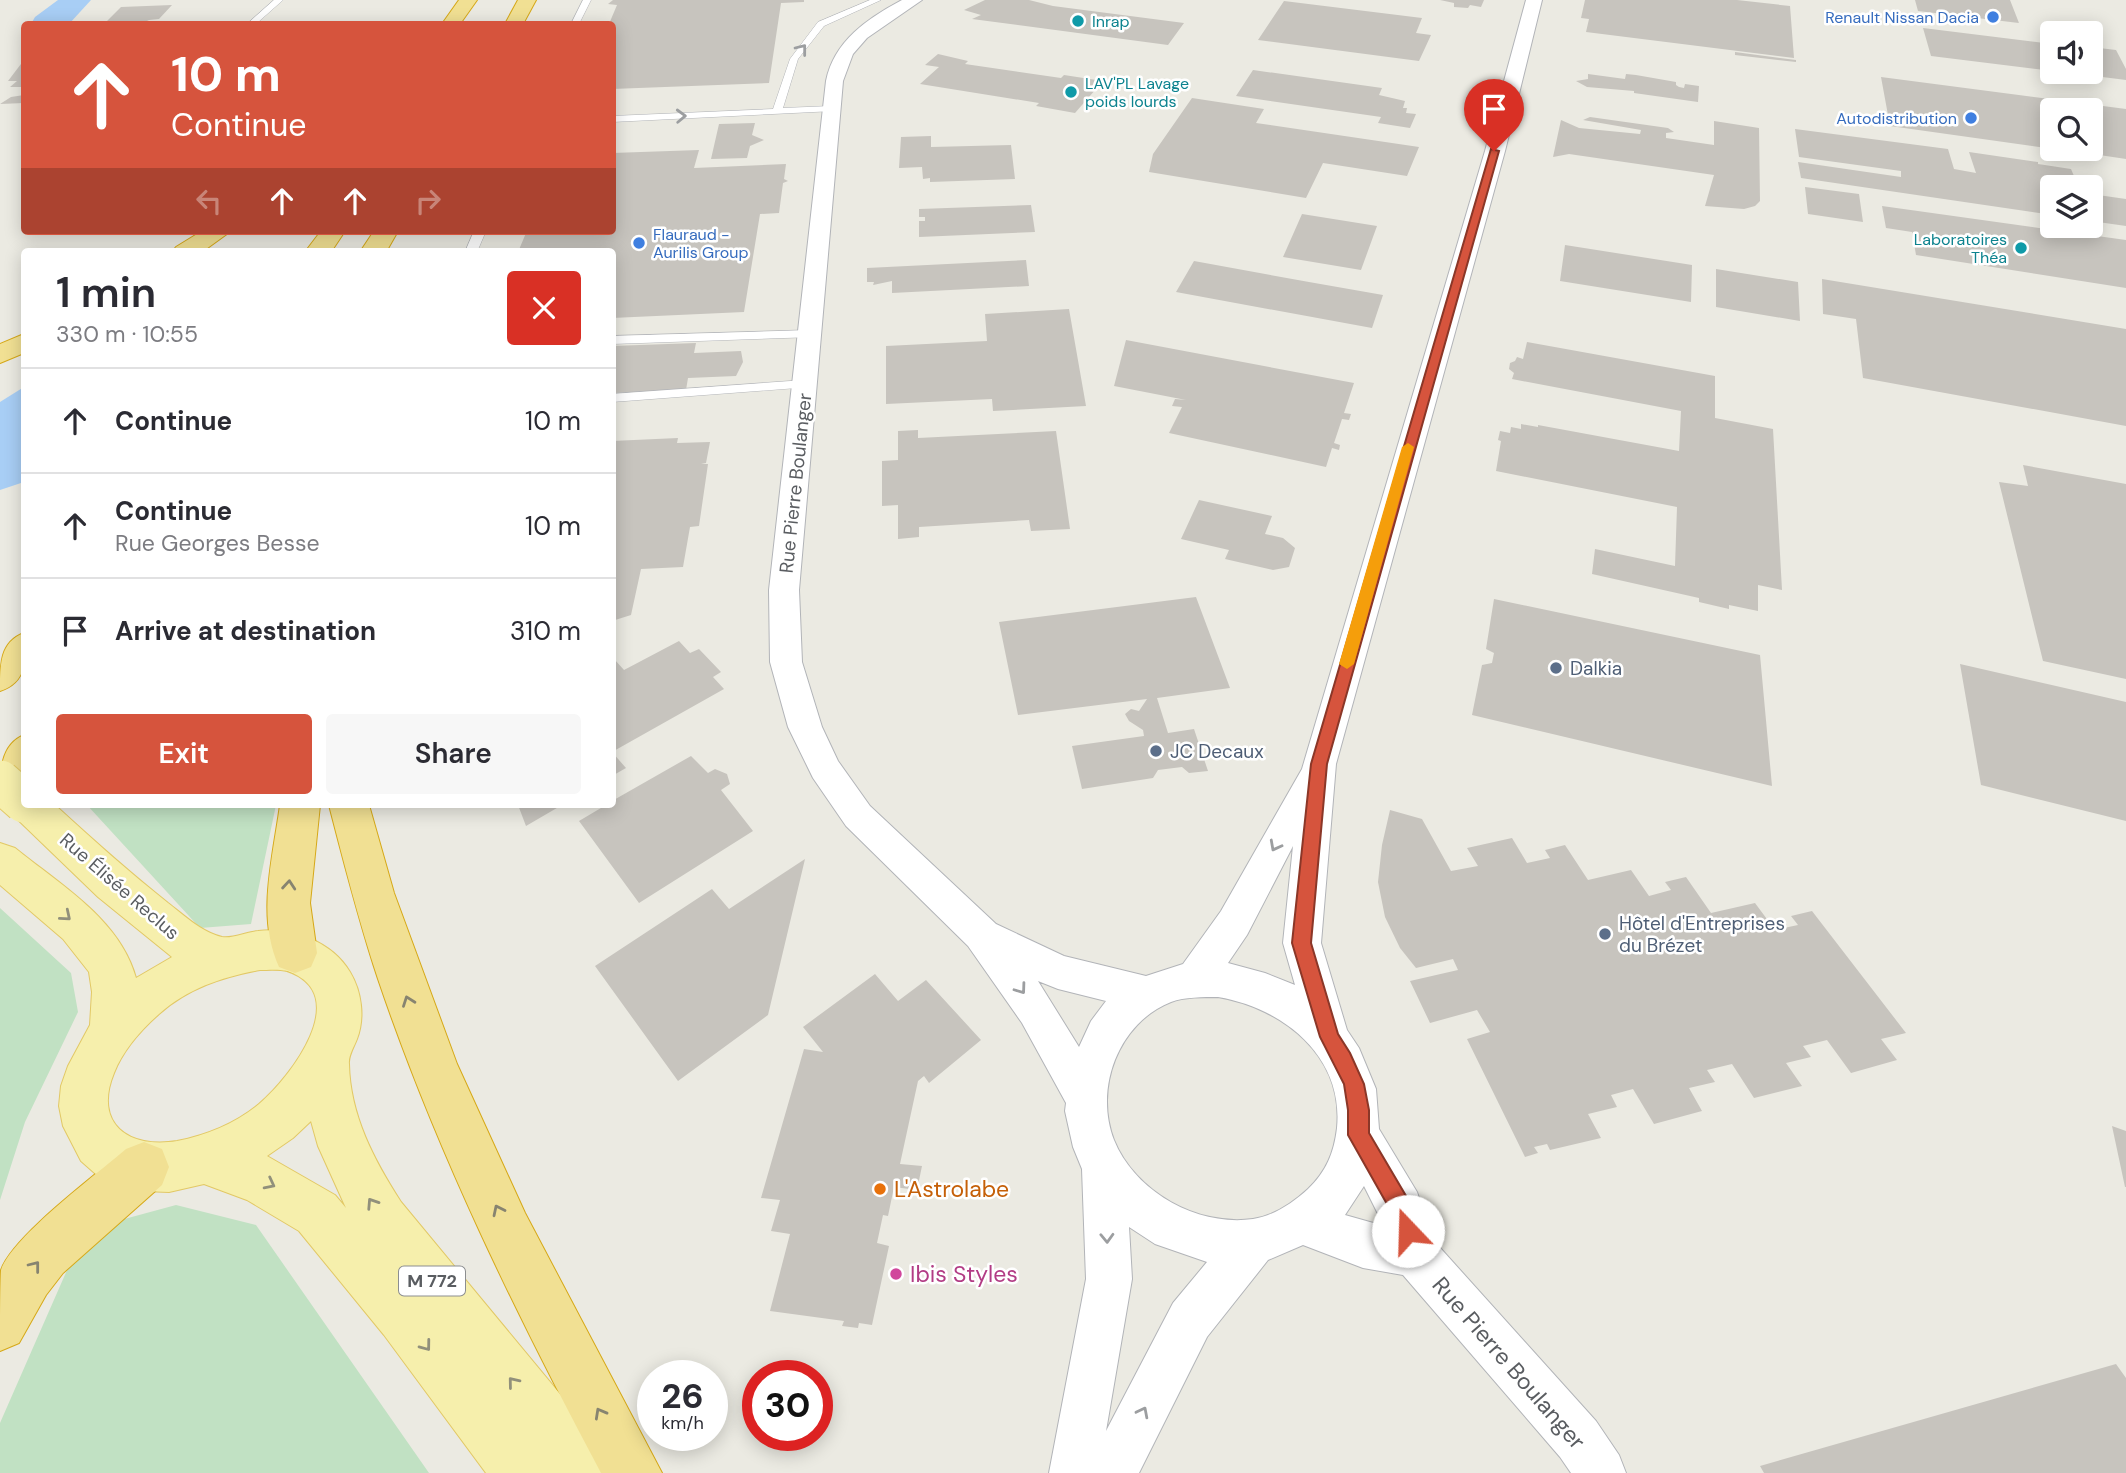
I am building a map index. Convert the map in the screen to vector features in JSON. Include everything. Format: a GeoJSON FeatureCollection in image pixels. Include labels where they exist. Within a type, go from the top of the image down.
{"type":"FeatureCollection","features":[{"type":"Feature","properties":{"kind":"highway"},"geometry":{"type":"LineString","coordinates":[[453,21],[468,0]]}},
{"type":"Feature","properties":{"kind":"highway"},"geometry":{"type":"LineString","coordinates":[[475,21],[488,0]]}},
{"type":"Feature","properties":{"kind":"highway"},"geometry":{"type":"LineString","coordinates":[[516,21],[527,0]]}},
{"type":"Feature","properties":{"kind":"highway"},"geometry":{"type":"LineString","coordinates":[[191,248],[213,235]]}},
{"type":"Feature","properties":{"kind":"highway"},"geometry":{"type":"LineString","coordinates":[[0,355],[21,344]]}},
{"type":"Feature","properties":{"kind":"highway"},"geometry":{"type":"LineString","coordinates":[[0,677],[21,650]]}},
{"type":"Feature","properties":{"kind":"highway"},"geometry":{"type":"LineString","coordinates":[[0,783],[21,754]]}},
{"type":"Feature","properties":{"kind":"highway"},"geometry":{"type":"LineString","coordinates":[[295,953],[288,903],[300,808]]}},
{"type":"Feature","properties":{"kind":"highway"},"geometry":{"type":"LineString","coordinates":[[350,808],[366,873],[408,1002],[471,1154],[575,1369],[633,1473]]}},
{"type":"Feature","properties":{"kind":"highway"},"geometry":{"type":"LineString","coordinates":[[0,1324],[27,1276],[44,1254],[144,1167]]}},
{"type":"Feature","properties":{"kind":"main road","name":"Rue Élisée Reclus"},"geometry":{"type":"LineString","coordinates":[[0,783],[21,800]]}},
{"type":"Feature","properties":{"kind":"main road","name":"Rue Élisée Reclus"},"geometry":{"type":"LineString","coordinates":[[33,810],[113,884],[185,942],[220,957]]}},
{"type":"Feature","properties":{"kind":"main road"},"geometry":{"type":"LineString","coordinates":[[7,866],[96,942],[111,971],[115,1000],[113,1030]]}},
{"type":"Feature","properties":{"kind":"main road"},"geometry":{"type":"LineString","coordinates":[[260,950],[295,953],[322,968],[337,994],[339,1027],[325,1064],[304,1093],[276,1121],[243,1144],[206,1160],[174,1167],[144,1167],[110,1157],[89,1133],[83,1102],[92,1066],[113,1030],[144,999],[180,973],[220,957],[260,950]]}},
{"type":"Feature","properties":{"kind":"main road","name":"M 772"},"geometry":{"type":"LineString","coordinates":[[325,1064],[330,1107],[340,1145],[383,1220],[587,1473]]}},
{"type":"Feature","properties":{"kind":"main road","name":"M 772"},"geometry":{"type":"LineString","coordinates":[[206,1160],[261,1179],[317,1213],[403,1316],[522,1473]]}},
{"type":"Feature","properties":{"kind":"street","name":"Rue Pierre Boulanger"},"geometry":{"type":"LineString","coordinates":[[914,0],[873,23],[847,51],[838,66],[831,109],[784,590],[786,662],[805,727],[825,769],[858,817],[981,934],[1036,1010],[1085,1097]]}},
{"type":"Feature","properties":{"kind":"street"},"geometry":{"type":"LineString","coordinates":[[1329,1037],[1301,943],[1319,764],[1494,151],[1534,0]]}},
{"type":"Feature","properties":{"kind":"street"},"geometry":{"type":"LineString","coordinates":[[1194,980],[1234,923],[1319,764]]}},
{"type":"Feature","properties":{"kind":"street","name":"Rue Pierre Boulanger"},"geometry":{"type":"LineString","coordinates":[[981,934],[1058,972],[1148,994]]}},
{"type":"Feature","properties":{"kind":"street"},"geometry":{"type":"LineString","coordinates":[[1194,980],[1244,982],[1291,1003],[1329,1037],[1354,1084],[1359,1110],[1359,1135],[1353,1160],[1342,1184],[1326,1205],[1305,1223],[1253,1242],[1214,1241],[1168,1227],[1142,1211],[1121,1192],[1104,1169],[1093,1146],[1085,1097],[1088,1072],[1097,1048],[1110,1026],[1127,1008],[1148,994],[1170,985],[1194,980]]}},
{"type":"Feature","properties":{"kind":"street","name":"Rue Pierre Boulanger"},"geometry":{"type":"LineString","coordinates":[[1359,1135],[1401,1208],[1415,1254],[1578,1439],[1601,1473]]}},
{"type":"Feature","properties":{"kind":"street"},"geometry":{"type":"LineString","coordinates":[[1074,1473],[1109,1279],[1104,1169]]}},
{"type":"Feature","properties":{"kind":"street"},"geometry":{"type":"LineString","coordinates":[[1305,1223],[1363,1245],[1415,1254]]}},
{"type":"Feature","properties":{"kind":"street"},"geometry":{"type":"LineString","coordinates":[[1112,1473],[1191,1320],[1253,1242]]}},
{"type":"Feature","properties":{"kind":"lane"},"geometry":{"type":"LineString","coordinates":[[254,21],[279,0]]}},
{"type":"Feature","properties":{"kind":"lane"},"geometry":{"type":"LineString","coordinates":[[576,21],[587,0]]}},
{"type":"Feature","properties":{"kind":"lane"},"geometry":{"type":"LineString","coordinates":[[777,112],[794,59],[821,24],[877,0]]}},
{"type":"Feature","properties":{"kind":"lane"},"geometry":{"type":"LineString","coordinates":[[616,119],[831,109]]}},
{"type":"Feature","properties":{"kind":"lane"},"geometry":{"type":"LineString","coordinates":[[616,340],[810,334]]}},
{"type":"Feature","properties":{"kind":"lane"},"geometry":{"type":"LineString","coordinates":[[616,398],[805,384]]}},
{"type":"Feature","properties":{"kind":"green space"},"geometry":{"type":"Polygon","coordinates":[[[90,808],[275,808],[251,924],[200,928],[90,808]]]}},
{"type":"Feature","properties":{"kind":"green space"},"geometry":{"type":"Polygon","coordinates":[[[0,908],[71,973],[78,1012],[25,1122],[0,1200],[0,908]]]}},
{"type":"Feature","properties":{"kind":"green space"},"geometry":{"type":"Polygon","coordinates":[[[176,1205],[256,1225],[429,1473],[0,1473],[0,1423],[71,1261],[117,1221],[176,1205]]]}},
{"type":"Feature","properties":{"kind":"water"},"geometry":{"type":"Polygon","coordinates":[[[21,389],[21,483],[0,490],[0,402],[21,389]]]}},
{"type":"Feature","properties":{"kind":"building"},"geometry":{"type":"Polygon","coordinates":[[[613,0],[804,0],[781,3],[769,83],[616,89],[616,21],[610,21],[617,5],[608,4],[613,0]]]}},
{"type":"Feature","properties":{"kind":"building","name":"Inrap"},"geometry":{"type":"Polygon","coordinates":[[[985,0],[1029,0],[1053,6],[1184,23],[1168,45],[972,19],[981,15],[964,10],[985,0]]]}},
{"type":"Feature","properties":{"kind":"building"},"geometry":{"type":"Polygon","coordinates":[[[1440,0],[1484,0],[1481,7],[1470,5],[1468,8],[1454,7],[1454,3],[1440,0]]]}},
{"type":"Feature","properties":{"kind":"building"},"geometry":{"type":"Polygon","coordinates":[[[1585,0],[1737,0],[1790,6],[1794,58],[1586,32],[1589,19],[1581,18],[1585,0]]]}},
{"type":"Feature","properties":{"kind":"building","name":"Renault Nissan Dacia"},"geometry":{"type":"Polygon","coordinates":[[[1915,0],[2010,0],[2019,23],[1918,11],[1915,0]]]}},
{"type":"Feature","properties":{"kind":"building"},"geometry":{"type":"Polygon","coordinates":[[[1284,1],[1422,18],[1416,33],[1431,35],[1419,61],[1258,40],[1284,1]]]}},
{"type":"Feature","properties":{"kind":"building"},"geometry":{"type":"Polygon","coordinates":[[[172,5],[159,19],[107,21],[121,7],[172,5]]]}},
{"type":"Feature","properties":{"kind":"building"},"geometry":{"type":"Polygon","coordinates":[[[1923,28],[2040,42],[2040,69],[1931,56],[1923,28]]]}},
{"type":"Feature","properties":{"kind":"building"},"geometry":{"type":"Polygon","coordinates":[[[2103,48],[2116,50],[2126,69],[2126,80],[2103,77],[2103,48]]]}},
{"type":"Feature","properties":{"kind":"building"},"geometry":{"type":"Polygon","coordinates":[[[1735,52],[1796,60],[1796,62],[1735,55],[1735,52]]]}},
{"type":"Feature","properties":{"kind":"building"},"geometry":{"type":"Polygon","coordinates":[[[938,54],[968,61],[965,64],[1061,78],[1064,75],[1103,81],[1075,113],[1036,106],[1039,103],[920,84],[939,67],[925,65],[938,54]]]}},
{"type":"Feature","properties":{"kind":"building"},"geometry":{"type":"Polygon","coordinates":[[[21,64],[21,87],[10,87],[17,81],[8,81],[21,64]]]}},
{"type":"Feature","properties":{"kind":"building"},"geometry":{"type":"Polygon","coordinates":[[[1253,70],[1382,88],[1379,95],[1405,101],[1403,108],[1407,108],[1406,113],[1416,114],[1410,128],[1378,123],[1381,117],[1236,96],[1253,70]]]}},
{"type":"Feature","properties":{"kind":"building"},"geometry":{"type":"Polygon","coordinates":[[[1588,74],[1625,79],[1626,74],[1636,75],[1676,82],[1676,85],[1684,88],[1685,84],[1699,86],[1698,102],[1634,91],[1587,87],[1576,81],[1588,79],[1588,74]]]}},
{"type":"Feature","properties":{"kind":"building","name":"Autodistribution"},"geometry":{"type":"Polygon","coordinates":[[[1881,77],[2042,98],[2040,147],[1890,126],[1881,77]]]}},
{"type":"Feature","properties":{"kind":"building"},"geometry":{"type":"Polygon","coordinates":[[[21,95],[21,103],[0,104],[11,97],[21,95]]]}},
{"type":"Feature","properties":{"kind":"building"},"geometry":{"type":"Polygon","coordinates":[[[1192,98],[1264,109],[1256,123],[1419,147],[1407,176],[1323,163],[1306,198],[1149,172],[1153,154],[1192,98]]]}},
{"type":"Feature","properties":{"kind":"building","name":"Autodistribution"},"geometry":{"type":"Polygon","coordinates":[[[2103,106],[2126,109],[2126,159],[2103,156],[2103,106]]]}},
{"type":"Feature","properties":{"kind":"building"},"geometry":{"type":"Polygon","coordinates":[[[1590,117],[1668,128],[1674,132],[1666,133],[1666,138],[1714,145],[1714,121],[1759,128],[1760,201],[1755,206],[1744,209],[1705,206],[1714,175],[1569,154],[1553,157],[1561,120],[1579,128],[1640,134],[1641,130],[1583,120],[1590,117]]]}},
{"type":"Feature","properties":{"kind":"building"},"geometry":{"type":"Polygon","coordinates":[[[755,123],[752,135],[764,140],[750,146],[747,158],[711,159],[719,124],[755,123]]]}},
{"type":"Feature","properties":{"kind":"building"},"geometry":{"type":"Polygon","coordinates":[[[1795,129],[1948,149],[1954,169],[1976,173],[1969,152],[2071,169],[2074,175],[2040,175],[2040,213],[1801,178],[1798,162],[1901,177],[1901,171],[1799,157],[1795,129]]]}},
{"type":"Feature","properties":{"kind":"building"},"geometry":{"type":"Polygon","coordinates":[[[931,136],[931,147],[1011,145],[1015,179],[930,182],[930,178],[923,179],[922,167],[899,168],[901,137],[931,136]]]}},
{"type":"Feature","properties":{"kind":"building","name":"Flauraud - Aurilis Group"},"geometry":{"type":"Polygon","coordinates":[[[699,150],[694,168],[786,164],[784,179],[788,181],[783,183],[779,213],[760,214],[744,312],[616,318],[616,248],[520,248],[525,235],[616,235],[616,153],[699,150]]]}},
{"type":"Feature","properties":{"kind":"building"},"geometry":{"type":"Polygon","coordinates":[[[1805,187],[1859,194],[1863,222],[1808,214],[1805,187]]]}},
{"type":"Feature","properties":{"kind":"building"},"geometry":{"type":"Polygon","coordinates":[[[2103,196],[2126,199],[2126,226],[2103,223],[2103,196]]]}},
{"type":"Feature","properties":{"kind":"building"},"geometry":{"type":"Polygon","coordinates":[[[1031,205],[1035,232],[919,237],[919,221],[925,221],[925,217],[919,217],[919,209],[1031,205]]]}},
{"type":"Feature","properties":{"kind":"building","name":"Laboratoires Théa"},"geometry":{"type":"Polygon","coordinates":[[[1882,206],[2040,228],[2040,238],[2103,237],[2126,240],[2126,288],[1916,255],[1912,232],[1886,228],[1882,206]]]}},
{"type":"Feature","properties":{"kind":"building"},"geometry":{"type":"Polygon","coordinates":[[[1302,214],[1377,226],[1361,270],[1283,257],[1302,214]]]}},
{"type":"Feature","properties":{"kind":"building"},"geometry":{"type":"Polygon","coordinates":[[[1565,245],[1692,265],[1691,302],[1560,281],[1565,245]]]}},
{"type":"Feature","properties":{"kind":"building"},"geometry":{"type":"Polygon","coordinates":[[[1026,260],[1029,286],[892,293],[892,281],[873,285],[874,282],[867,282],[867,268],[1026,260]]]}},
{"type":"Feature","properties":{"kind":"building"},"geometry":{"type":"Polygon","coordinates":[[[1194,261],[1383,295],[1372,328],[1176,292],[1194,261]]]}},
{"type":"Feature","properties":{"kind":"building"},"geometry":{"type":"Polygon","coordinates":[[[1716,269],[1798,282],[1800,321],[1716,307],[1716,269]]]}},
{"type":"Feature","properties":{"kind":"building"},"geometry":{"type":"Polygon","coordinates":[[[1822,279],[2126,329],[2126,426],[1863,378],[1856,319],[1823,314],[1822,279]]]}},
{"type":"Feature","properties":{"kind":"building"},"geometry":{"type":"Polygon","coordinates":[[[1069,309],[1086,406],[993,411],[992,399],[886,404],[886,346],[987,341],[985,314],[1069,309]]]}},
{"type":"Feature","properties":{"kind":"building"},"geometry":{"type":"Polygon","coordinates":[[[1126,340],[1354,383],[1344,413],[1351,414],[1349,420],[1342,419],[1334,443],[1340,445],[1339,450],[1332,448],[1326,467],[1169,433],[1182,407],[1172,406],[1175,399],[1186,400],[1114,386],[1126,340]]]}},
{"type":"Feature","properties":{"kind":"building"},"geometry":{"type":"Polygon","coordinates":[[[1527,342],[1715,376],[1715,418],[1773,429],[1782,590],[1758,585],[1758,611],[1729,605],[1729,609],[1699,602],[1699,598],[1592,574],[1595,549],[1675,566],[1677,507],[1496,471],[1500,431],[1510,433],[1511,427],[1521,429],[1521,424],[1538,425],[1679,451],[1681,411],[1512,379],[1514,373],[1509,369],[1510,363],[1517,357],[1523,359],[1527,342]]]}},
{"type":"Feature","properties":{"kind":"building"},"geometry":{"type":"Polygon","coordinates":[[[696,343],[694,353],[741,351],[743,362],[736,376],[688,378],[686,390],[616,393],[616,346],[696,343]]]}},
{"type":"Feature","properties":{"kind":"building"},"geometry":{"type":"Polygon","coordinates":[[[918,430],[918,438],[1056,431],[1070,529],[1031,531],[1029,520],[919,527],[919,537],[898,539],[898,505],[882,506],[882,461],[898,460],[898,431],[918,430]]]}},
{"type":"Feature","properties":{"kind":"building"},"geometry":{"type":"Polygon","coordinates":[[[678,438],[677,443],[710,442],[706,463],[701,464],[708,464],[699,526],[690,527],[683,567],[641,569],[631,615],[616,620],[616,441],[678,438]]]}},
{"type":"Feature","properties":{"kind":"building"},"geometry":{"type":"Polygon","coordinates":[[[2023,465],[2126,484],[2126,679],[2043,661],[1999,482],[2028,486],[2023,465]]]}},
{"type":"Feature","properties":{"kind":"building"},"geometry":{"type":"Polygon","coordinates":[[[1199,500],[1272,516],[1265,534],[1283,538],[1295,548],[1289,567],[1273,570],[1225,559],[1229,550],[1181,539],[1199,500]]]}},
{"type":"Feature","properties":{"kind":"building"},"geometry":{"type":"Polygon","coordinates":[[[1196,597],[1230,688],[1157,698],[1168,733],[1194,729],[1208,771],[1189,773],[1182,767],[1158,770],[1153,778],[1082,789],[1072,746],[1144,736],[1143,730],[1129,721],[1125,714],[1131,709],[1139,711],[1147,699],[1018,715],[999,622],[1196,597]]]}},
{"type":"Feature","properties":{"kind":"building"},"geometry":{"type":"Polygon","coordinates":[[[1494,599],[1760,655],[1772,786],[1472,715],[1482,665],[1492,663],[1494,653],[1486,649],[1494,599]]]}},
{"type":"Feature","properties":{"kind":"building"},"geometry":{"type":"Polygon","coordinates":[[[679,641],[690,653],[699,649],[721,672],[713,677],[724,689],[616,750],[616,661],[624,670],[679,641]]]}},
{"type":"Feature","properties":{"kind":"building"},"geometry":{"type":"Polygon","coordinates":[[[1960,664],[2126,702],[2126,821],[1981,785],[1960,664]]]}},
{"type":"Feature","properties":{"kind":"building"},"geometry":{"type":"Polygon","coordinates":[[[691,756],[708,773],[715,769],[727,774],[730,784],[721,790],[753,831],[639,903],[579,821],[601,808],[616,808],[616,799],[691,756]]]}},
{"type":"Feature","properties":{"kind":"building"},"geometry":{"type":"Polygon","coordinates":[[[616,757],[626,768],[616,774],[616,757]]]}},
{"type":"Feature","properties":{"kind":"building"},"geometry":{"type":"Polygon","coordinates":[[[519,808],[557,808],[526,826],[519,808]]]}},
{"type":"Feature","properties":{"kind":"building"},"geometry":{"type":"Polygon","coordinates":[[[1390,810],[1422,819],[1451,871],[1478,866],[1467,848],[1512,838],[1527,863],[1550,858],[1545,850],[1565,845],[1588,880],[1631,870],[1649,896],[1671,890],[1665,882],[1686,877],[1711,913],[1755,903],[1775,930],[1798,925],[1791,916],[1812,911],[1906,1033],[1881,1039],[1897,1060],[1851,1073],[1827,1040],[1803,1046],[1811,1057],[1786,1063],[1802,1086],[1754,1098],[1732,1064],[1707,1070],[1715,1082],[1689,1088],[1702,1111],[1654,1124],[1633,1089],[1611,1095],[1617,1107],[1588,1114],[1601,1138],[1550,1150],[1547,1144],[1534,1147],[1538,1153],[1525,1157],[1467,1039],[1490,1032],[1477,1010],[1430,1023],[1410,981],[1458,970],[1453,959],[1416,968],[1400,948],[1385,917],[1378,882],[1382,845],[1390,810]]]}},
{"type":"Feature","properties":{"kind":"building"},"geometry":{"type":"Polygon","coordinates":[[[805,859],[768,1015],[678,1081],[595,966],[712,889],[729,909],[805,859]]]}},
{"type":"Feature","properties":{"kind":"building"},"geometry":{"type":"Polygon","coordinates":[[[875,974],[898,1001],[926,980],[981,1040],[929,1083],[924,1076],[918,1081],[900,1164],[922,1166],[917,1190],[894,1187],[888,1216],[883,1215],[877,1243],[889,1246],[872,1325],[859,1323],[858,1328],[842,1326],[844,1321],[770,1311],[790,1234],[771,1231],[780,1200],[761,1198],[804,1049],[823,1052],[803,1027],[875,974]]]}},
{"type":"Feature","properties":{"kind":"building"},"geometry":{"type":"Polygon","coordinates":[[[2112,1126],[2126,1131],[2126,1187],[2125,1187],[2112,1126]]]}},
{"type":"Feature","properties":{"kind":"building"},"geometry":{"type":"Polygon","coordinates":[[[2116,1364],[2126,1378],[2126,1473],[1764,1473],[1760,1466],[2116,1364]]]}},
{"type":"Feature","properties":{"kind":"waterway"},"geometry":{"type":"LineString","coordinates":[[52,21],[63,14],[75,0]]}},
{"type":"Feature","properties":{"kind":"slow traffic"},"geometry":{"type":"LineString","coordinates":[[1347,664],[1408,447]]}},
{"type":"Feature","properties":{"kind":"place","name":"Renault Nissan Dacia"},"geometry":{"type":"Point","coordinates":[1993,17]}},
{"type":"Feature","properties":{"kind":"place","name":"Inrap"},"geometry":{"type":"Point","coordinates":[1078,21]}},
{"type":"Feature","properties":{"kind":"place","name":"LAV'PL Lavage poids lourds"},"geometry":{"type":"Point","coordinates":[1071,92]}},
{"type":"Feature","properties":{"kind":"place","name":"Autodistribution"},"geometry":{"type":"Point","coordinates":[1971,118]}},
{"type":"Feature","properties":{"kind":"place","name":"Flauraud - Aurilis Group"},"geometry":{"type":"Point","coordinates":[639,243]}},
{"type":"Feature","properties":{"kind":"place","name":"Laboratoires Théa"},"geometry":{"type":"Point","coordinates":[2021,248]}},
{"type":"Feature","properties":{"kind":"place","name":"Dalkia"},"geometry":{"type":"Point","coordinates":[1556,668]}},
{"type":"Feature","properties":{"kind":"place","name":"JC Decaux"},"geometry":{"type":"Point","coordinates":[1156,751]}},
{"type":"Feature","properties":{"kind":"place","name":"Hôtel d'Entreprises du Brézet"},"geometry":{"type":"Point","coordinates":[1605,934]}},
{"type":"Feature","properties":{"kind":"place","name":"L'Astrolabe"},"geometry":{"type":"Point","coordinates":[880,1189]}},
{"type":"Feature","properties":{"kind":"place","name":"Ibis Styles"},"geometry":{"type":"Point","coordinates":[896,1274]}},
{"type":"Feature","properties":{"kind":"route"},"geometry":{"type":"LineString","coordinates":[[1408,1231],[1401,1208],[1359,1135],[1359,1110],[1354,1084],[1329,1037],[1301,943],[1319,764],[1494,151]]}}]}
